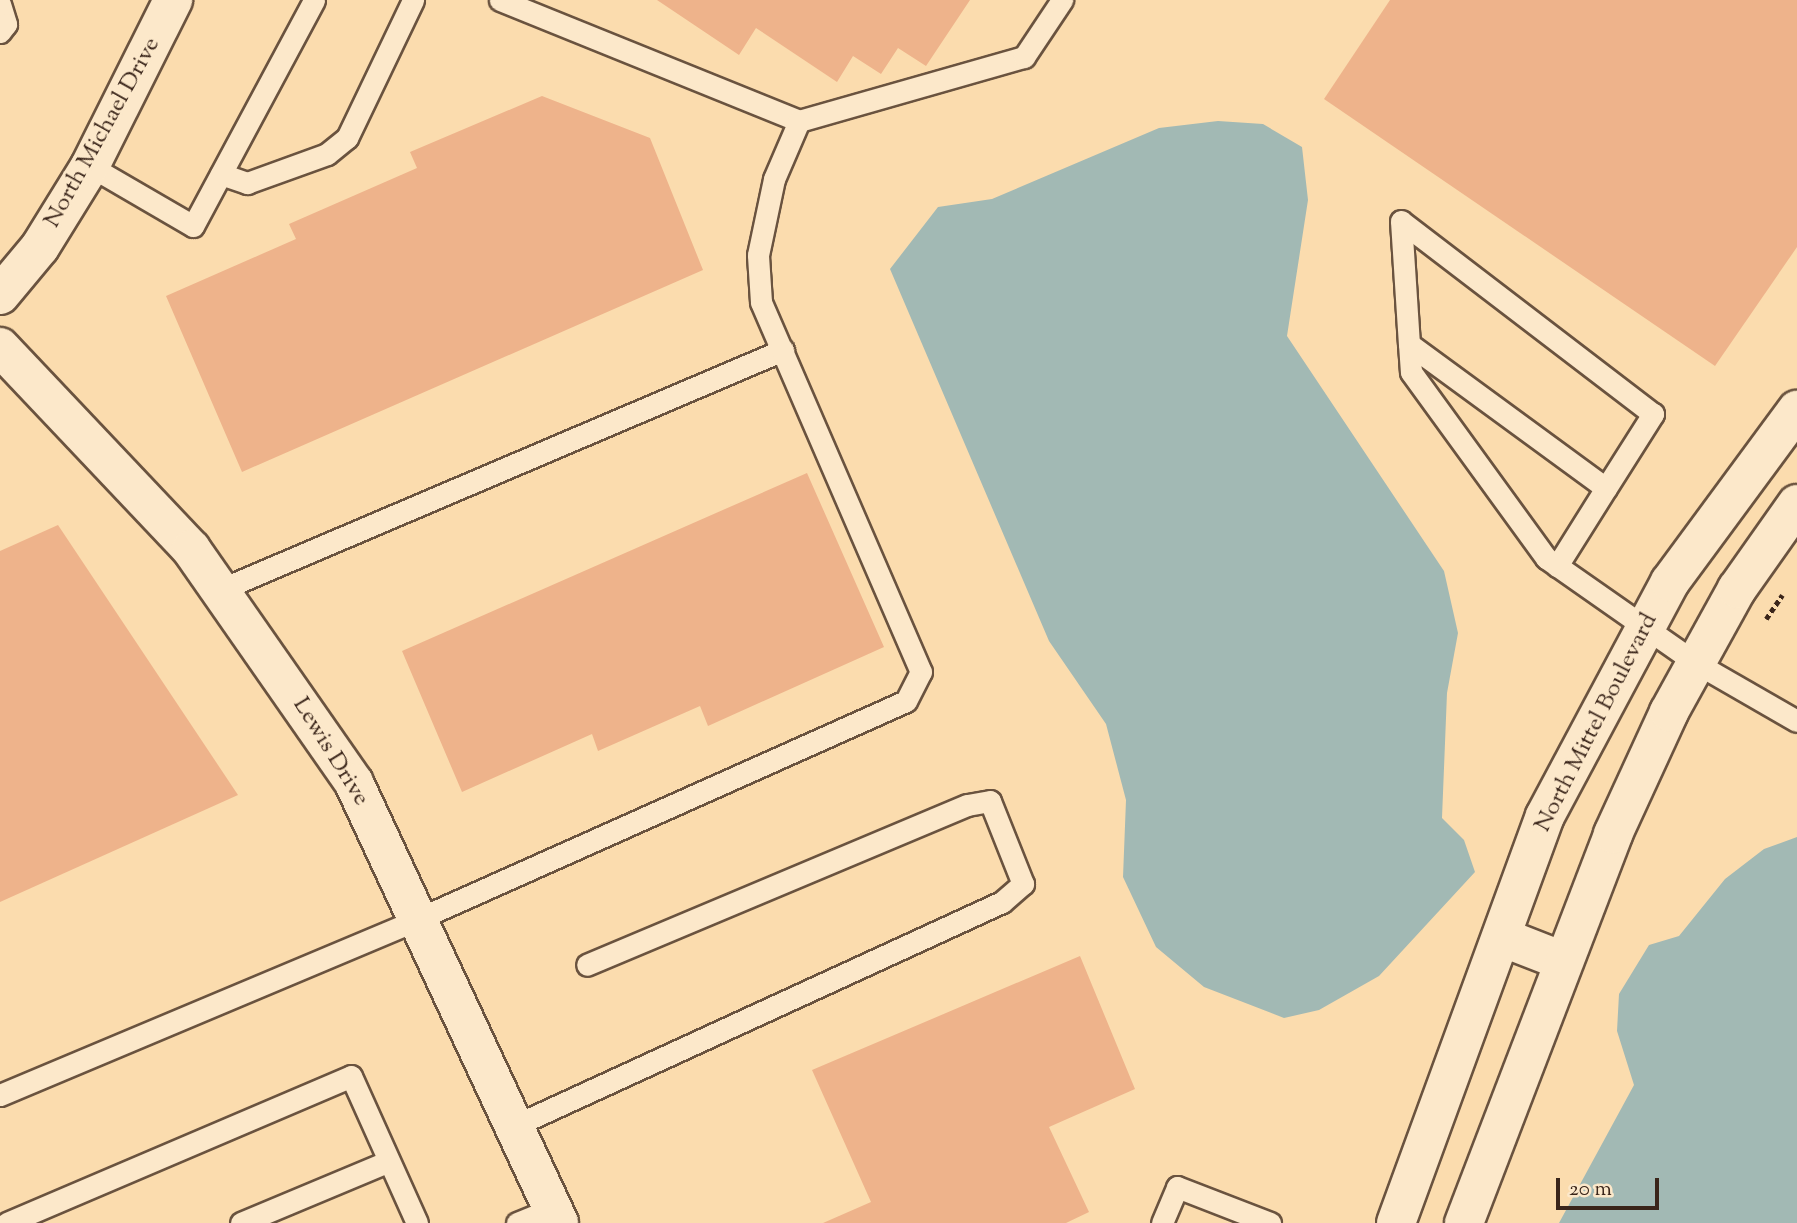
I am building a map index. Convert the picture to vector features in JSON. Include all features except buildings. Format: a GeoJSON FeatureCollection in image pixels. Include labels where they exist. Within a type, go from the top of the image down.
{"type":"FeatureCollection","features":[{"type":"Feature","properties":{"kind":"street","name":"North Michael Drive"},"geometry":{"type":"LineString","coordinates":[[0,295],[40,247],[90,166],[173,0]]}},
{"type":"Feature","properties":{"kind":"street","name":"Lewis Drive"},"geometry":{"type":"LineString","coordinates":[[0,347],[222,589],[355,783],[555,1216]]}},
{"type":"Feature","properties":{"kind":"street","name":"North Mittel Boulevard"},"geometry":{"type":"LineString","coordinates":[[1396,1223],[1504,938],[1545,816],[1645,629],[1694,548],[1797,410]]}},
{"type":"Feature","properties":{"kind":"street"},"geometry":{"type":"LineString","coordinates":[[1464,1223],[1613,834],[1696,663],[1737,589],[1797,504]]}},
{"type":"Feature","properties":{"kind":"street"},"geometry":{"type":"LineString","coordinates":[[1504,938],[1563,961]]}},
{"type":"Feature","properties":{"kind":"lane"},"geometry":{"type":"LineString","coordinates":[[90,166],[192,226],[314,0]]}},
{"type":"Feature","properties":{"kind":"lane"},"geometry":{"type":"LineString","coordinates":[[221,174],[247,183],[327,154],[347,138],[413,0]]}},
{"type":"Feature","properties":{"kind":"lane"},"geometry":{"type":"LineString","coordinates":[[500,0],[799,121],[1024,57],[1062,0]]}},
{"type":"Feature","properties":{"kind":"lane"},"geometry":{"type":"LineString","coordinates":[[0,4],[6,24],[0,32]]}},
{"type":"Feature","properties":{"kind":"lane"},"geometry":{"type":"LineString","coordinates":[[0,1095],[418,919],[906,701],[921,672],[761,302],[758,255],[774,179],[799,121]]}},
{"type":"Feature","properties":{"kind":"lane"},"geometry":{"type":"LineString","coordinates":[[1557,566],[1653,414],[1401,221],[1411,372],[1557,566],[1696,663],[1797,720]]}},
{"type":"Feature","properties":{"kind":"lane"},"geometry":{"type":"LineString","coordinates":[[1409,344],[1606,488]]}},
{"type":"Feature","properties":{"kind":"lane"},"geometry":{"type":"LineString","coordinates":[[222,589],[783,350]]}},
{"type":"Feature","properties":{"kind":"lane"},"geometry":{"type":"LineString","coordinates":[[514,1126],[1002,902],[1023,884],[990,801],[979,803],[587,965]]}},
{"type":"Feature","properties":{"kind":"lane"},"geometry":{"type":"LineString","coordinates":[[7,1223],[351,1076],[417,1223]]}},
{"type":"Feature","properties":{"kind":"lane"},"geometry":{"type":"LineString","coordinates":[[241,1223],[389,1161]]}},
{"type":"Feature","properties":{"kind":"lane"},"geometry":{"type":"LineString","coordinates":[[1163,1223],[1177,1187],[1266,1222]]}},
{"type":"Feature","properties":{"kind":"lane"},"geometry":{"type":"LineString","coordinates":[[517,1223],[555,1216]]}},
{"type":"Feature","properties":{"kind":"water"},"geometry":{"type":"Polygon","coordinates":[[[1218,121],[1263,124],[1302,147],[1308,200],[1287,336],[1444,571],[1458,633],[1447,693],[1442,818],[1464,840],[1475,872],[1379,976],[1319,1010],[1284,1018],[1204,987],[1156,947],[1123,877],[1126,800],[1106,724],[1049,641],[890,269],[938,207],[992,199],[1159,128],[1218,121]]]}},
{"type":"Feature","properties":{"kind":"water"},"geometry":{"type":"Polygon","coordinates":[[[1797,837],[1797,1223],[1559,1223],[1634,1085],[1617,1031],[1619,994],[1649,945],[1679,936],[1725,879],[1764,849],[1797,837]]]}}]}
